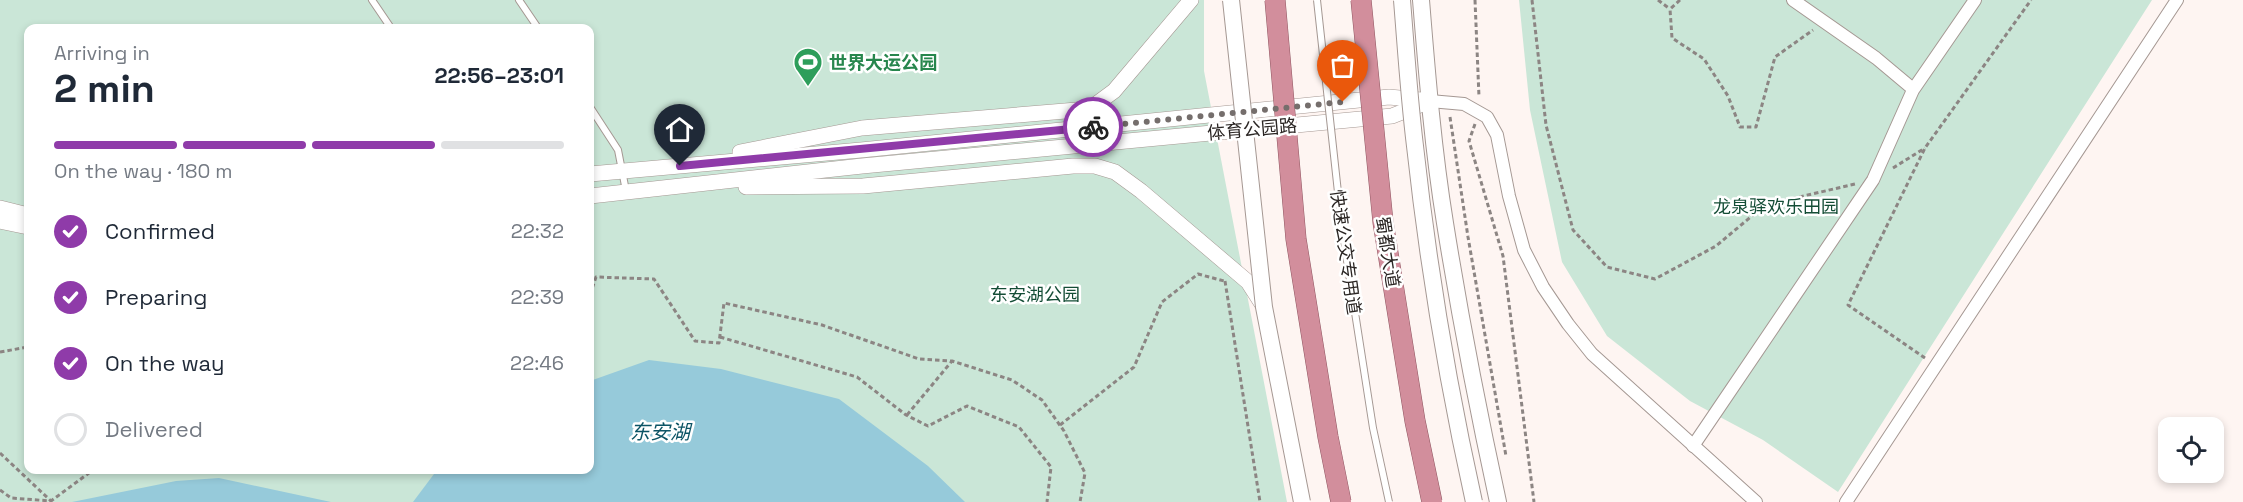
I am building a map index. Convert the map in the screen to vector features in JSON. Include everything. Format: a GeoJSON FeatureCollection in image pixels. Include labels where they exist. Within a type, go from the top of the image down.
{"type":"FeatureCollection","features":[{"type":"Feature","properties":{"kind":"highway"},"geometry":{"type":"LineString","coordinates":[[1275,0],[1296,239],[1341,502]]}},
{"type":"Feature","properties":{"kind":"highway","name":"蜀都大道"},"geometry":{"type":"LineString","coordinates":[[1360,0],[1383,222],[1415,421],[1432,502]]}},
{"type":"Feature","properties":{"kind":"main road"},"geometry":{"type":"LineString","coordinates":[[1231,0],[1264,307],[1302,502]]}},
{"type":"Feature","properties":{"kind":"main road"},"geometry":{"type":"LineString","coordinates":[[1402,0],[1415,146],[1436,298],[1460,440],[1474,502]]}},
{"type":"Feature","properties":{"kind":"main road"},"geometry":{"type":"LineString","coordinates":[[1421,0],[1430,101],[1447,233],[1477,407],[1498,502]]}},
{"type":"Feature","properties":{"kind":"street"},"geometry":{"type":"LineString","coordinates":[[657,168],[862,128],[1077,110],[1095,105],[1114,91],[1191,0]]}},
{"type":"Feature","properties":{"kind":"street"},"geometry":{"type":"LineString","coordinates":[[1793,0],[1876,58],[1913,89]]}},
{"type":"Feature","properties":{"kind":"street"},"geometry":{"type":"LineString","coordinates":[[1694,446],[1873,180],[1913,89],[1975,0]]}},
{"type":"Feature","properties":{"kind":"street"},"geometry":{"type":"LineString","coordinates":[[1846,502],[2177,0]]}},
{"type":"Feature","properties":{"kind":"street","name":"体育公园路"},"geometry":{"type":"LineString","coordinates":[[594,174],[1389,97],[1430,101]]}},
{"type":"Feature","properties":{"kind":"street"},"geometry":{"type":"LineString","coordinates":[[1430,101],[1464,104],[1487,117],[1497,135],[1509,196],[1524,250],[1543,287],[1568,324],[1592,354],[1756,502]]}},
{"type":"Feature","properties":{"kind":"street","name":"体育公园路"},"geometry":{"type":"LineString","coordinates":[[594,195],[1392,116],[1430,101]]}},
{"type":"Feature","properties":{"kind":"street"},"geometry":{"type":"LineString","coordinates":[[661,187],[863,186],[1073,166],[1095,166],[1115,172],[1228,274],[1248,282],[1264,307]]}},
{"type":"Feature","properties":{"kind":"street"},"geometry":{"type":"LineString","coordinates":[[0,208],[24,213]]}},
{"type":"Feature","properties":{"kind":"street"},"geometry":{"type":"LineString","coordinates":[[0,221],[24,226]]}},
{"type":"Feature","properties":{"kind":"lane"},"geometry":{"type":"LineString","coordinates":[[372,0],[388,24]]}},
{"type":"Feature","properties":{"kind":"lane"},"geometry":{"type":"LineString","coordinates":[[519,0],[535,24]]}},
{"type":"Feature","properties":{"kind":"lane","name":"快速公交专用道"},"geometry":{"type":"LineString","coordinates":[[1317,0],[1342,229],[1373,428],[1389,502]]}},
{"type":"Feature","properties":{"kind":"lane"},"geometry":{"type":"LineString","coordinates":[[594,113],[618,150],[626,191]]}},
{"type":"Feature","properties":{"kind":"path"},"geometry":{"type":"LineString","coordinates":[[1475,0],[1479,113],[1469,141],[1503,256],[1534,502]]}},
{"type":"Feature","properties":{"kind":"path"},"geometry":{"type":"LineString","coordinates":[[1532,0],[1546,124],[1573,230],[1607,267],[1655,279],[1716,246],[1765,205],[1873,180],[1925,148]]}},
{"type":"Feature","properties":{"kind":"path"},"geometry":{"type":"LineString","coordinates":[[1658,0],[1670,9],[1672,38],[1704,59],[1728,96],[1740,127],[1756,127],[1775,57],[1816,27]]}},
{"type":"Feature","properties":{"kind":"path"},"geometry":{"type":"LineString","coordinates":[[1670,9],[1680,0]]}},
{"type":"Feature","properties":{"kind":"path"},"geometry":{"type":"LineString","coordinates":[[1936,366],[1848,305],[1925,148],[2031,0]]}},
{"type":"Feature","properties":{"kind":"path"},"geometry":{"type":"LineString","coordinates":[[1450,114],[1468,237],[1507,459]]}},
{"type":"Feature","properties":{"kind":"path"},"geometry":{"type":"LineString","coordinates":[[1060,425],[1134,367],[1162,302],[1198,274],[1228,274],[1260,502]]}},
{"type":"Feature","properties":{"kind":"path"},"geometry":{"type":"LineString","coordinates":[[594,283],[596,277],[654,279],[695,341],[720,343],[724,303],[822,325],[919,359],[952,361],[1012,380],[1042,400],[1060,425],[1085,473],[1080,502]]}},
{"type":"Feature","properties":{"kind":"path"},"geometry":{"type":"LineString","coordinates":[[720,337],[857,378],[906,415],[927,426],[967,406],[1019,427],[1051,466],[1047,502]]}},
{"type":"Feature","properties":{"kind":"path"},"geometry":{"type":"LineString","coordinates":[[0,352],[24,348]]}},
{"type":"Feature","properties":{"kind":"path"},"geometry":{"type":"LineString","coordinates":[[906,415],[952,361]]}},
{"type":"Feature","properties":{"kind":"path"},"geometry":{"type":"LineString","coordinates":[[0,453],[51,501]]}},
{"type":"Feature","properties":{"kind":"path"},"geometry":{"type":"LineString","coordinates":[[0,490],[11,498],[51,501],[88,474]]}},
{"type":"Feature","properties":{"kind":"path"},"geometry":{"type":"LineString","coordinates":[[50,492],[51,501]]}},
{"type":"Feature","properties":{"kind":"green space","name":"东安湖公园"},"geometry":{"type":"Polygon","coordinates":[[[0,0],[1204,0],[1204,71],[1287,502],[0,502],[0,0]]]}},
{"type":"Feature","properties":{"kind":"green space","name":"龙泉驿欢乐田园"},"geometry":{"type":"Polygon","coordinates":[[[1519,0],[2152,0],[1838,492],[1763,440],[1690,401],[1607,336],[1562,262],[1530,110],[1519,0]]]}},
{"type":"Feature","properties":{"kind":"water","name":"东安湖"},"geometry":{"type":"Polygon","coordinates":[[[649,360],[721,369],[839,399],[928,466],[965,502],[413,502],[434,474],[594,474],[594,380],[649,360]]]}},
{"type":"Feature","properties":{"kind":"water"},"geometry":{"type":"Polygon","coordinates":[[[219,478],[331,502],[72,502],[176,481],[219,478]]]}},
{"type":"Feature","properties":{"kind":"way so far"},"geometry":{"type":"LineString","coordinates":[[1093,127],[1343,102]]}},
{"type":"Feature","properties":{"kind":"place","name":"世界大运公园"},"geometry":{"type":"Point","coordinates":[808,88]}},
{"type":"Feature","properties":{"kind":"route"},"geometry":{"type":"LineString","coordinates":[[680,166],[1093,127]]}}]}
